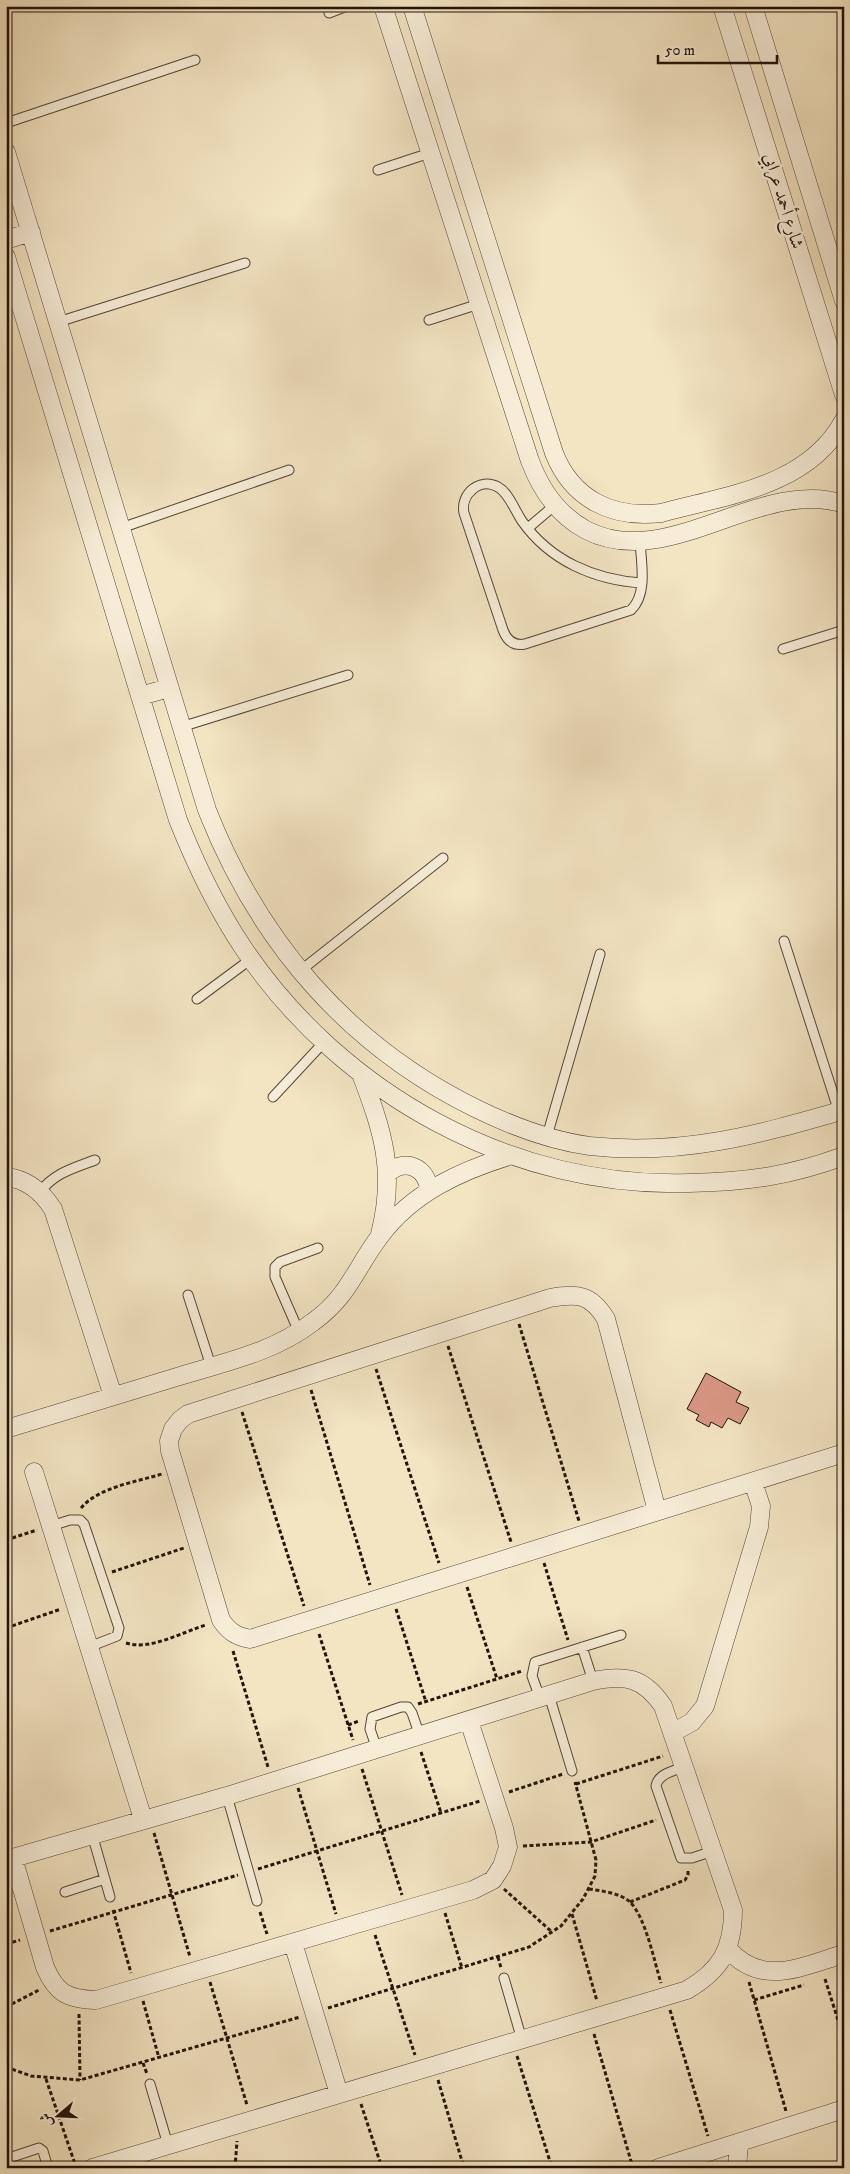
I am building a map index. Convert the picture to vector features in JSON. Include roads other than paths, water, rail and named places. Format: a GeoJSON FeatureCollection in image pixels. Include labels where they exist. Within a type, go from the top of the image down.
{"type":"FeatureCollection","features":[{"type":"Feature","properties":{"kind":"street"},"geometry":{"type":"LineString","coordinates":[[383,6],[536,477],[555,505],[578,526],[595,534],[613,540],[640,541],[654,540],[781,503],[816,499],[844,504]]}},
{"type":"Feature","properties":{"kind":"street"},"geometry":{"type":"LineString","coordinates":[[412,6],[554,453],[565,475],[580,493],[603,507],[616,511],[643,515],[661,513],[783,478],[807,463],[831,440],[844,420]]}},
{"type":"Feature","properties":{"kind":"street","name":"شارع أحمد عرابي"},"geometry":{"type":"LineString","coordinates":[[722,6],[844,395]]}},
{"type":"Feature","properties":{"kind":"street"},"geometry":{"type":"LineString","coordinates":[[753,6],[844,300]]}},
{"type":"Feature","properties":{"kind":"street"},"geometry":{"type":"LineString","coordinates":[[408,84],[435,75]]}},
{"type":"Feature","properties":{"kind":"street"},"geometry":{"type":"LineString","coordinates":[[6,152],[207,810],[234,873],[270,932],[300,971],[356,1029],[407,1068],[456,1098],[493,1116],[547,1136],[588,1145],[645,1148],[677,1147],[766,1133],[841,1111]]}},
{"type":"Feature","properties":{"kind":"street"},"geometry":{"type":"LineString","coordinates":[[6,240],[31,232]]}},
{"type":"Feature","properties":{"kind":"street"},"geometry":{"type":"LineString","coordinates":[[6,258],[178,820],[191,854],[225,919],[251,959],[287,1004],[361,1074],[449,1129],[510,1156],[582,1176],[674,1184],[758,1180],[785,1175],[844,1156]]}},
{"type":"Feature","properties":{"kind":"street"},"geometry":{"type":"LineString","coordinates":[[140,696],[169,688]]}},
{"type":"Feature","properties":{"kind":"street"},"geometry":{"type":"LineString","coordinates":[[361,1074],[379,1122],[388,1173],[386,1205],[380,1237]]}},
{"type":"Feature","properties":{"kind":"street"},"geometry":{"type":"LineString","coordinates":[[6,1429],[265,1349],[299,1332],[332,1306],[349,1287],[380,1237],[394,1220],[429,1190],[454,1176],[510,1156]]}},
{"type":"Feature","properties":{"kind":"street"},"geometry":{"type":"LineString","coordinates":[[388,1173],[400,1165],[414,1166],[426,1176],[429,1190]]}},
{"type":"Feature","properties":{"kind":"street"},"geometry":{"type":"LineString","coordinates":[[6,1177],[22,1180],[40,1192],[53,1210],[113,1396]]}},
{"type":"Feature","properties":{"kind":"street"},"geometry":{"type":"LineString","coordinates":[[657,1511],[606,1319],[597,1304],[569,1294],[372,1354],[188,1414],[173,1429],[169,1440],[174,1470],[224,1624],[238,1636],[250,1639],[844,1453]]}},
{"type":"Feature","properties":{"kind":"street"},"geometry":{"type":"LineString","coordinates":[[34,1472],[89,1647],[146,1818]]}},
{"type":"Feature","properties":{"kind":"street"},"geometry":{"type":"LineString","coordinates":[[672,1733],[692,1722],[704,1706],[759,1527],[760,1506],[753,1482]]}},
{"type":"Feature","properties":{"kind":"street"},"geometry":{"type":"LineString","coordinates":[[101,2166],[687,1990],[704,1980],[718,1966],[728,1949],[733,1930],[733,1910],[663,1706],[653,1692],[641,1683],[626,1678],[609,1677],[227,1796],[10,1859],[52,1983],[63,1993],[79,1999],[96,2000],[473,1890],[493,1880],[502,1866],[508,1847],[504,1828],[469,1721]]}},
{"type":"Feature","properties":{"kind":"street"},"geometry":{"type":"LineString","coordinates":[[293,1943],[314,2012],[347,2092]]}},
{"type":"Feature","properties":{"kind":"street"},"geometry":{"type":"LineString","coordinates":[[728,1949],[744,1964],[765,1971],[776,1972],[844,1954]]}},
{"type":"Feature","properties":{"kind":"street"},"geometry":{"type":"LineString","coordinates":[[658,2168],[705,2162],[738,2144],[844,2109]]}},
{"type":"Feature","properties":{"kind":"street"},"geometry":{"type":"LineString","coordinates":[[738,2144],[738,2168]]}},
{"type":"Feature","properties":{"kind":"lane"},"geometry":{"type":"LineString","coordinates":[[329,13],[347,6]]}},
{"type":"Feature","properties":{"kind":"lane"},"geometry":{"type":"LineString","coordinates":[[6,123],[195,60]]}},
{"type":"Feature","properties":{"kind":"lane"},"geometry":{"type":"LineString","coordinates":[[378,170],[430,153]]}},
{"type":"Feature","properties":{"kind":"lane"},"geometry":{"type":"LineString","coordinates":[[58,322],[245,263]]}},
{"type":"Feature","properties":{"kind":"lane"},"geometry":{"type":"LineString","coordinates":[[429,320],[479,304]]}},
{"type":"Feature","properties":{"kind":"lane"},"geometry":{"type":"LineString","coordinates":[[120,528],[289,470]]}},
{"type":"Feature","properties":{"kind":"lane"},"geometry":{"type":"LineString","coordinates":[[640,541],[642,583],[638,601],[626,612],[526,644],[511,642],[503,630],[464,513],[464,498],[476,488],[485,484],[496,486],[505,493],[528,528],[547,548],[575,567],[608,579],[642,583]]}},
{"type":"Feature","properties":{"kind":"lane"},"geometry":{"type":"LineString","coordinates":[[528,528],[555,505]]}},
{"type":"Feature","properties":{"kind":"lane"},"geometry":{"type":"LineString","coordinates":[[783,648],[844,630]]}},
{"type":"Feature","properties":{"kind":"lane"},"geometry":{"type":"LineString","coordinates":[[181,727],[348,675]]}},
{"type":"Feature","properties":{"kind":"lane"},"geometry":{"type":"LineString","coordinates":[[300,971],[443,858]]}},
{"type":"Feature","properties":{"kind":"lane"},"geometry":{"type":"LineString","coordinates":[[784,941],[841,1111]]}},
{"type":"Feature","properties":{"kind":"lane"},"geometry":{"type":"LineString","coordinates":[[547,1136],[600,954]]}},
{"type":"Feature","properties":{"kind":"lane"},"geometry":{"type":"LineString","coordinates":[[197,999],[251,959]]}},
{"type":"Feature","properties":{"kind":"lane"},"geometry":{"type":"LineString","coordinates":[[273,1097],[325,1041]]}},
{"type":"Feature","properties":{"kind":"lane"},"geometry":{"type":"LineString","coordinates":[[40,1192],[58,1174],[95,1160]]}},
{"type":"Feature","properties":{"kind":"lane"},"geometry":{"type":"LineString","coordinates":[[299,1332],[275,1277],[275,1267],[280,1262],[318,1248]]}},
{"type":"Feature","properties":{"kind":"lane"},"geometry":{"type":"LineString","coordinates":[[188,1295],[211,1366]]}},
{"type":"Feature","properties":{"kind":"lane"},"geometry":{"type":"LineString","coordinates":[[51,1526],[75,1520],[84,1524],[119,1628],[118,1636],[89,1647]]}},
{"type":"Feature","properties":{"kind":"lane"},"geometry":{"type":"LineString","coordinates":[[572,1771],[532,1668],[535,1662],[622,1635]]}},
{"type":"Feature","properties":{"kind":"lane"},"geometry":{"type":"LineString","coordinates":[[582,1647],[593,1681]]}},
{"type":"Feature","properties":{"kind":"lane"},"geometry":{"type":"LineString","coordinates":[[377,1749],[370,1729],[372,1717],[401,1707],[408,1707],[412,1712],[418,1737]]}},
{"type":"Feature","properties":{"kind":"lane"},"geometry":{"type":"LineString","coordinates":[[684,1767],[657,1780],[656,1786],[666,1816],[681,1858],[686,1860],[713,1851]]}},
{"type":"Feature","properties":{"kind":"lane"},"geometry":{"type":"LineString","coordinates":[[227,1796],[257,1901]]}},
{"type":"Feature","properties":{"kind":"lane"},"geometry":{"type":"LineString","coordinates":[[92,1834],[110,1897]]}},
{"type":"Feature","properties":{"kind":"lane"},"geometry":{"type":"LineString","coordinates":[[65,1892],[105,1879]]}},
{"type":"Feature","properties":{"kind":"lane"},"geometry":{"type":"LineString","coordinates":[[504,1978],[518,2041]]}},
{"type":"Feature","properties":{"kind":"lane"},"geometry":{"type":"LineString","coordinates":[[150,2084],[168,2145]]}},
{"type":"Feature","properties":{"kind":"lane"},"geometry":{"type":"LineString","coordinates":[[6,2159],[39,2148],[43,2151],[48,2168]]}}]}
